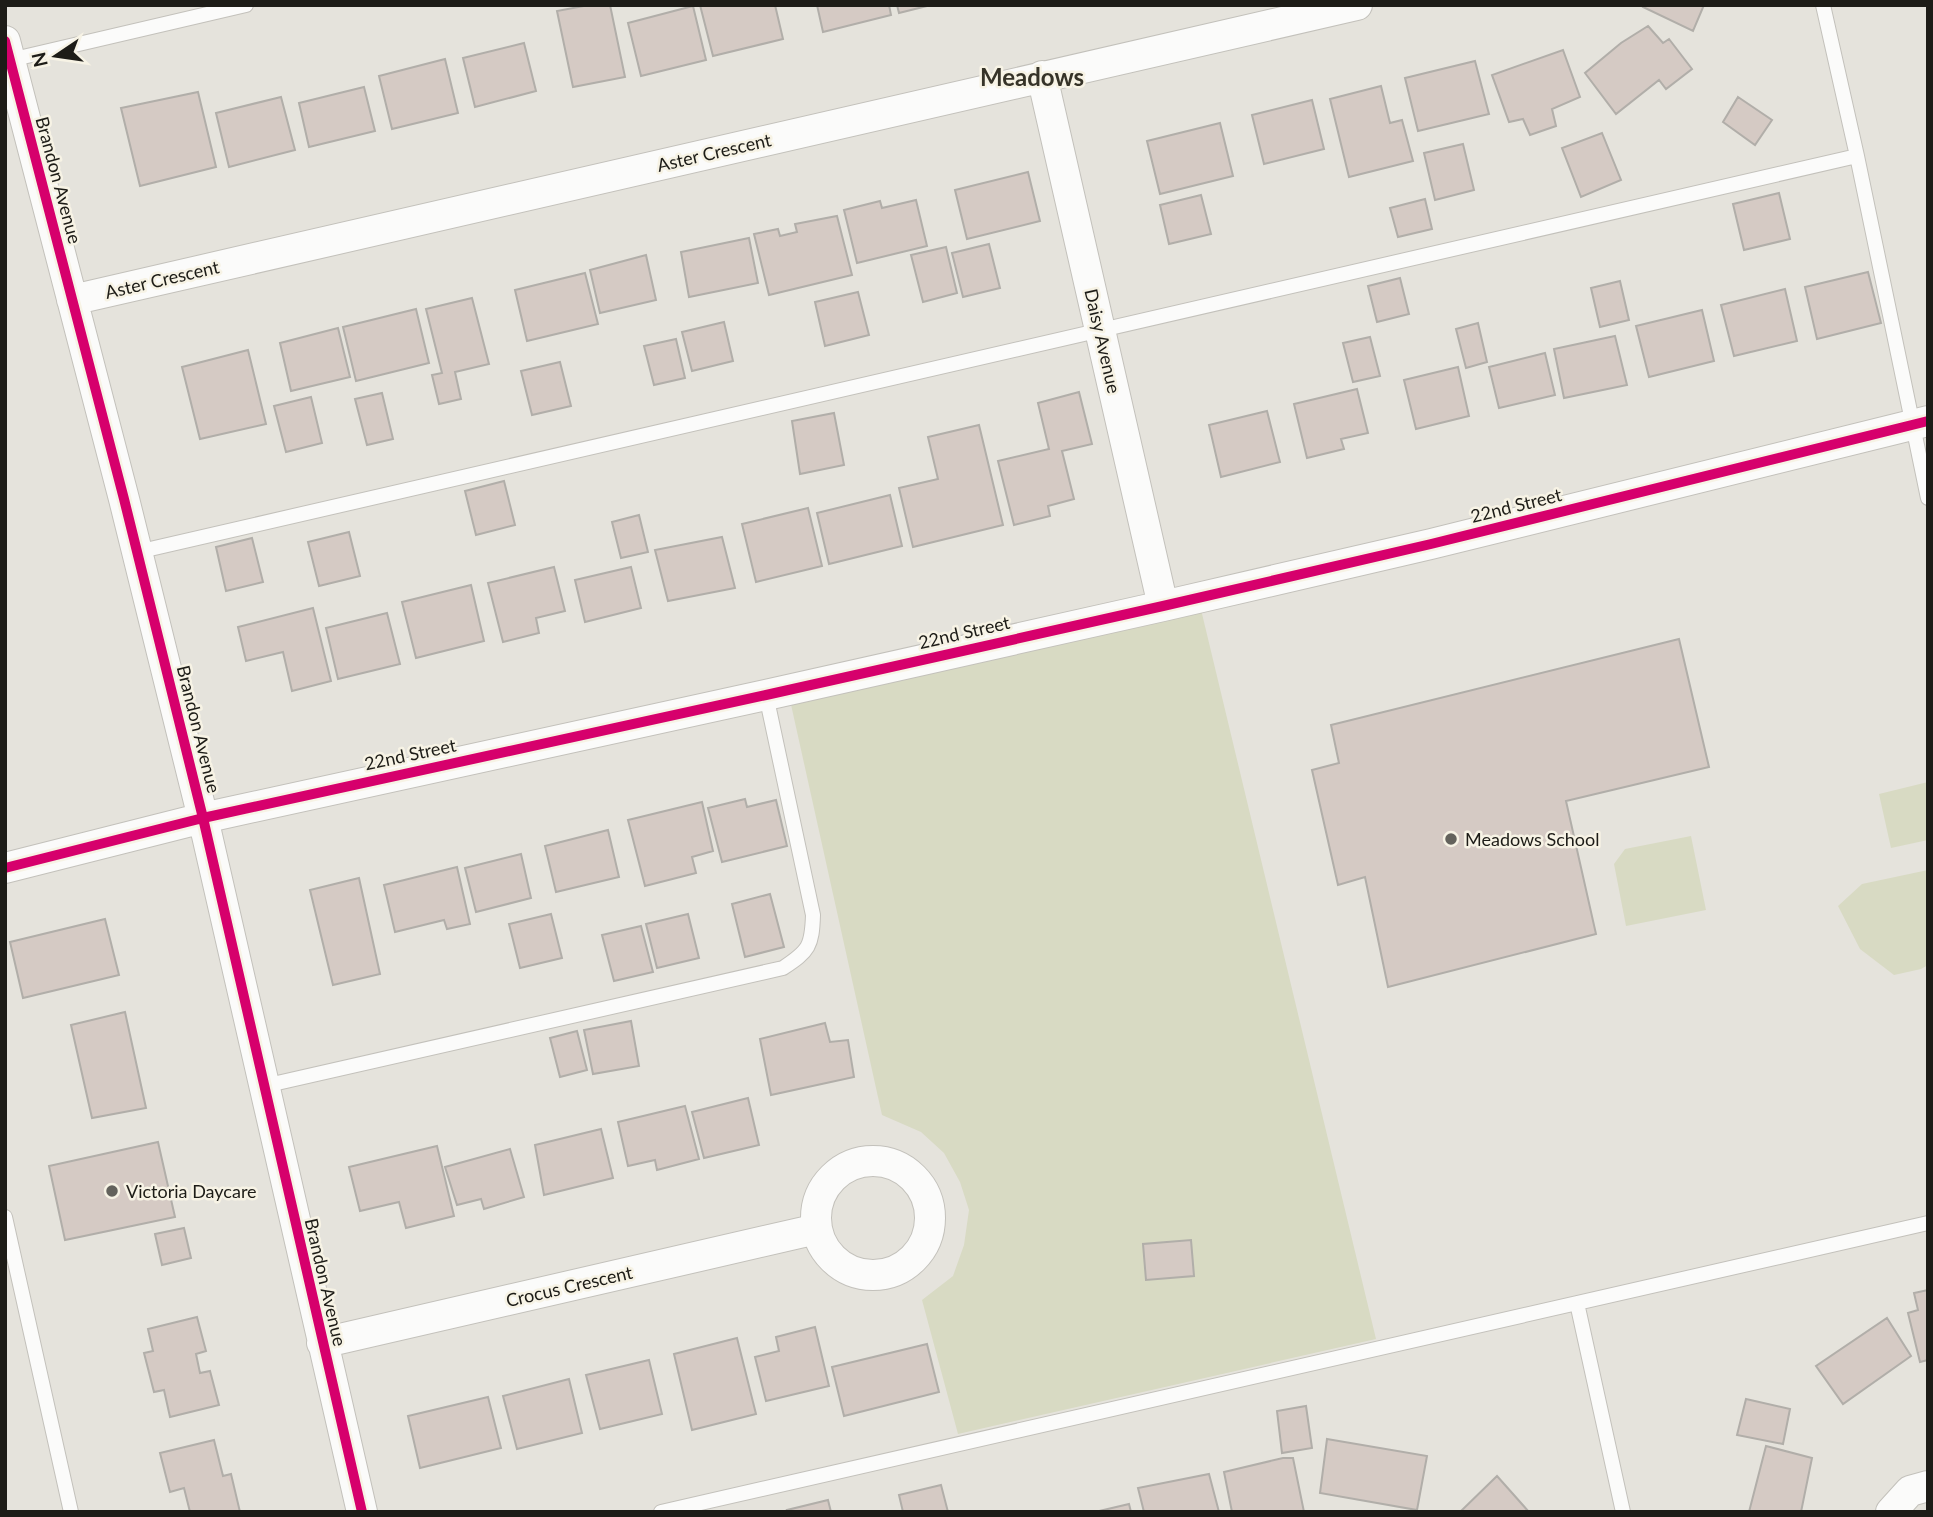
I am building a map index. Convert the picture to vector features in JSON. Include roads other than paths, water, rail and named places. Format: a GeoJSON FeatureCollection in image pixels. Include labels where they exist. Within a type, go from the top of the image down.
{"type":"FeatureCollection","features":[{"type":"Feature","properties":{"kind":"street","name":"Aster Crescent"},"geometry":{"type":"LineString","coordinates":[[72,300],[1357,5]]}},
{"type":"Feature","properties":{"kind":"street","name":"Brandon Avenue"},"geometry":{"type":"LineString","coordinates":[[8,50],[21,122],[72,300],[203,818],[362,1512]]}},
{"type":"Feature","properties":{"kind":"street","name":"Daisy Avenue"},"geometry":{"type":"LineString","coordinates":[[1042,76],[1163,606]]}},
{"type":"Feature","properties":{"kind":"street","name":"22nd Street"},"geometry":{"type":"LineString","coordinates":[[5,868],[203,818],[766,695],[1431,544],[1921,423]]}},
{"type":"Feature","properties":{"kind":"street","name":"Crocus Crescent"},"geometry":{"type":"LineString","coordinates":[[322,1343],[817,1229]]}},
{"type":"Feature","properties":{"kind":"street"},"geometry":{"type":"LineString","coordinates":[[1891,1512],[1910,1490],[1928,1486]]}},
{"type":"Feature","properties":{"kind":"lane"},"geometry":{"type":"LineString","coordinates":[[8,50],[246,5]]}},
{"type":"Feature","properties":{"kind":"lane"},"geometry":{"type":"LineString","coordinates":[[1823,5],[1921,423],[1928,498]]}},
{"type":"Feature","properties":{"kind":"lane"},"geometry":{"type":"LineString","coordinates":[[137,552],[1857,156]]}},
{"type":"Feature","properties":{"kind":"lane"},"geometry":{"type":"LineString","coordinates":[[264,1086],[783,968],[801,957],[812,938],[813,915],[766,695]]}},
{"type":"Feature","properties":{"kind":"lane"},"geometry":{"type":"LineString","coordinates":[[5,1217],[71,1512]]}},
{"type":"Feature","properties":{"kind":"lane"},"geometry":{"type":"LineString","coordinates":[[661,1512],[1928,1223]]}},
{"type":"Feature","properties":{"kind":"lane"},"geometry":{"type":"LineString","coordinates":[[1577,1303],[1623,1512]]}},
{"type":"Feature","properties":{"kind":"place","name":"Meadows School"},"geometry":{"type":"Point","coordinates":[1451,839]}},
{"type":"Feature","properties":{"kind":"place","name":"Victoria Daycare"},"geometry":{"type":"Point","coordinates":[112,1191]}},
{"type":"Feature","properties":{"kind":"district","name":"Meadows"},"geometry":{"type":"Point","coordinates":[1032,76]}}]}
